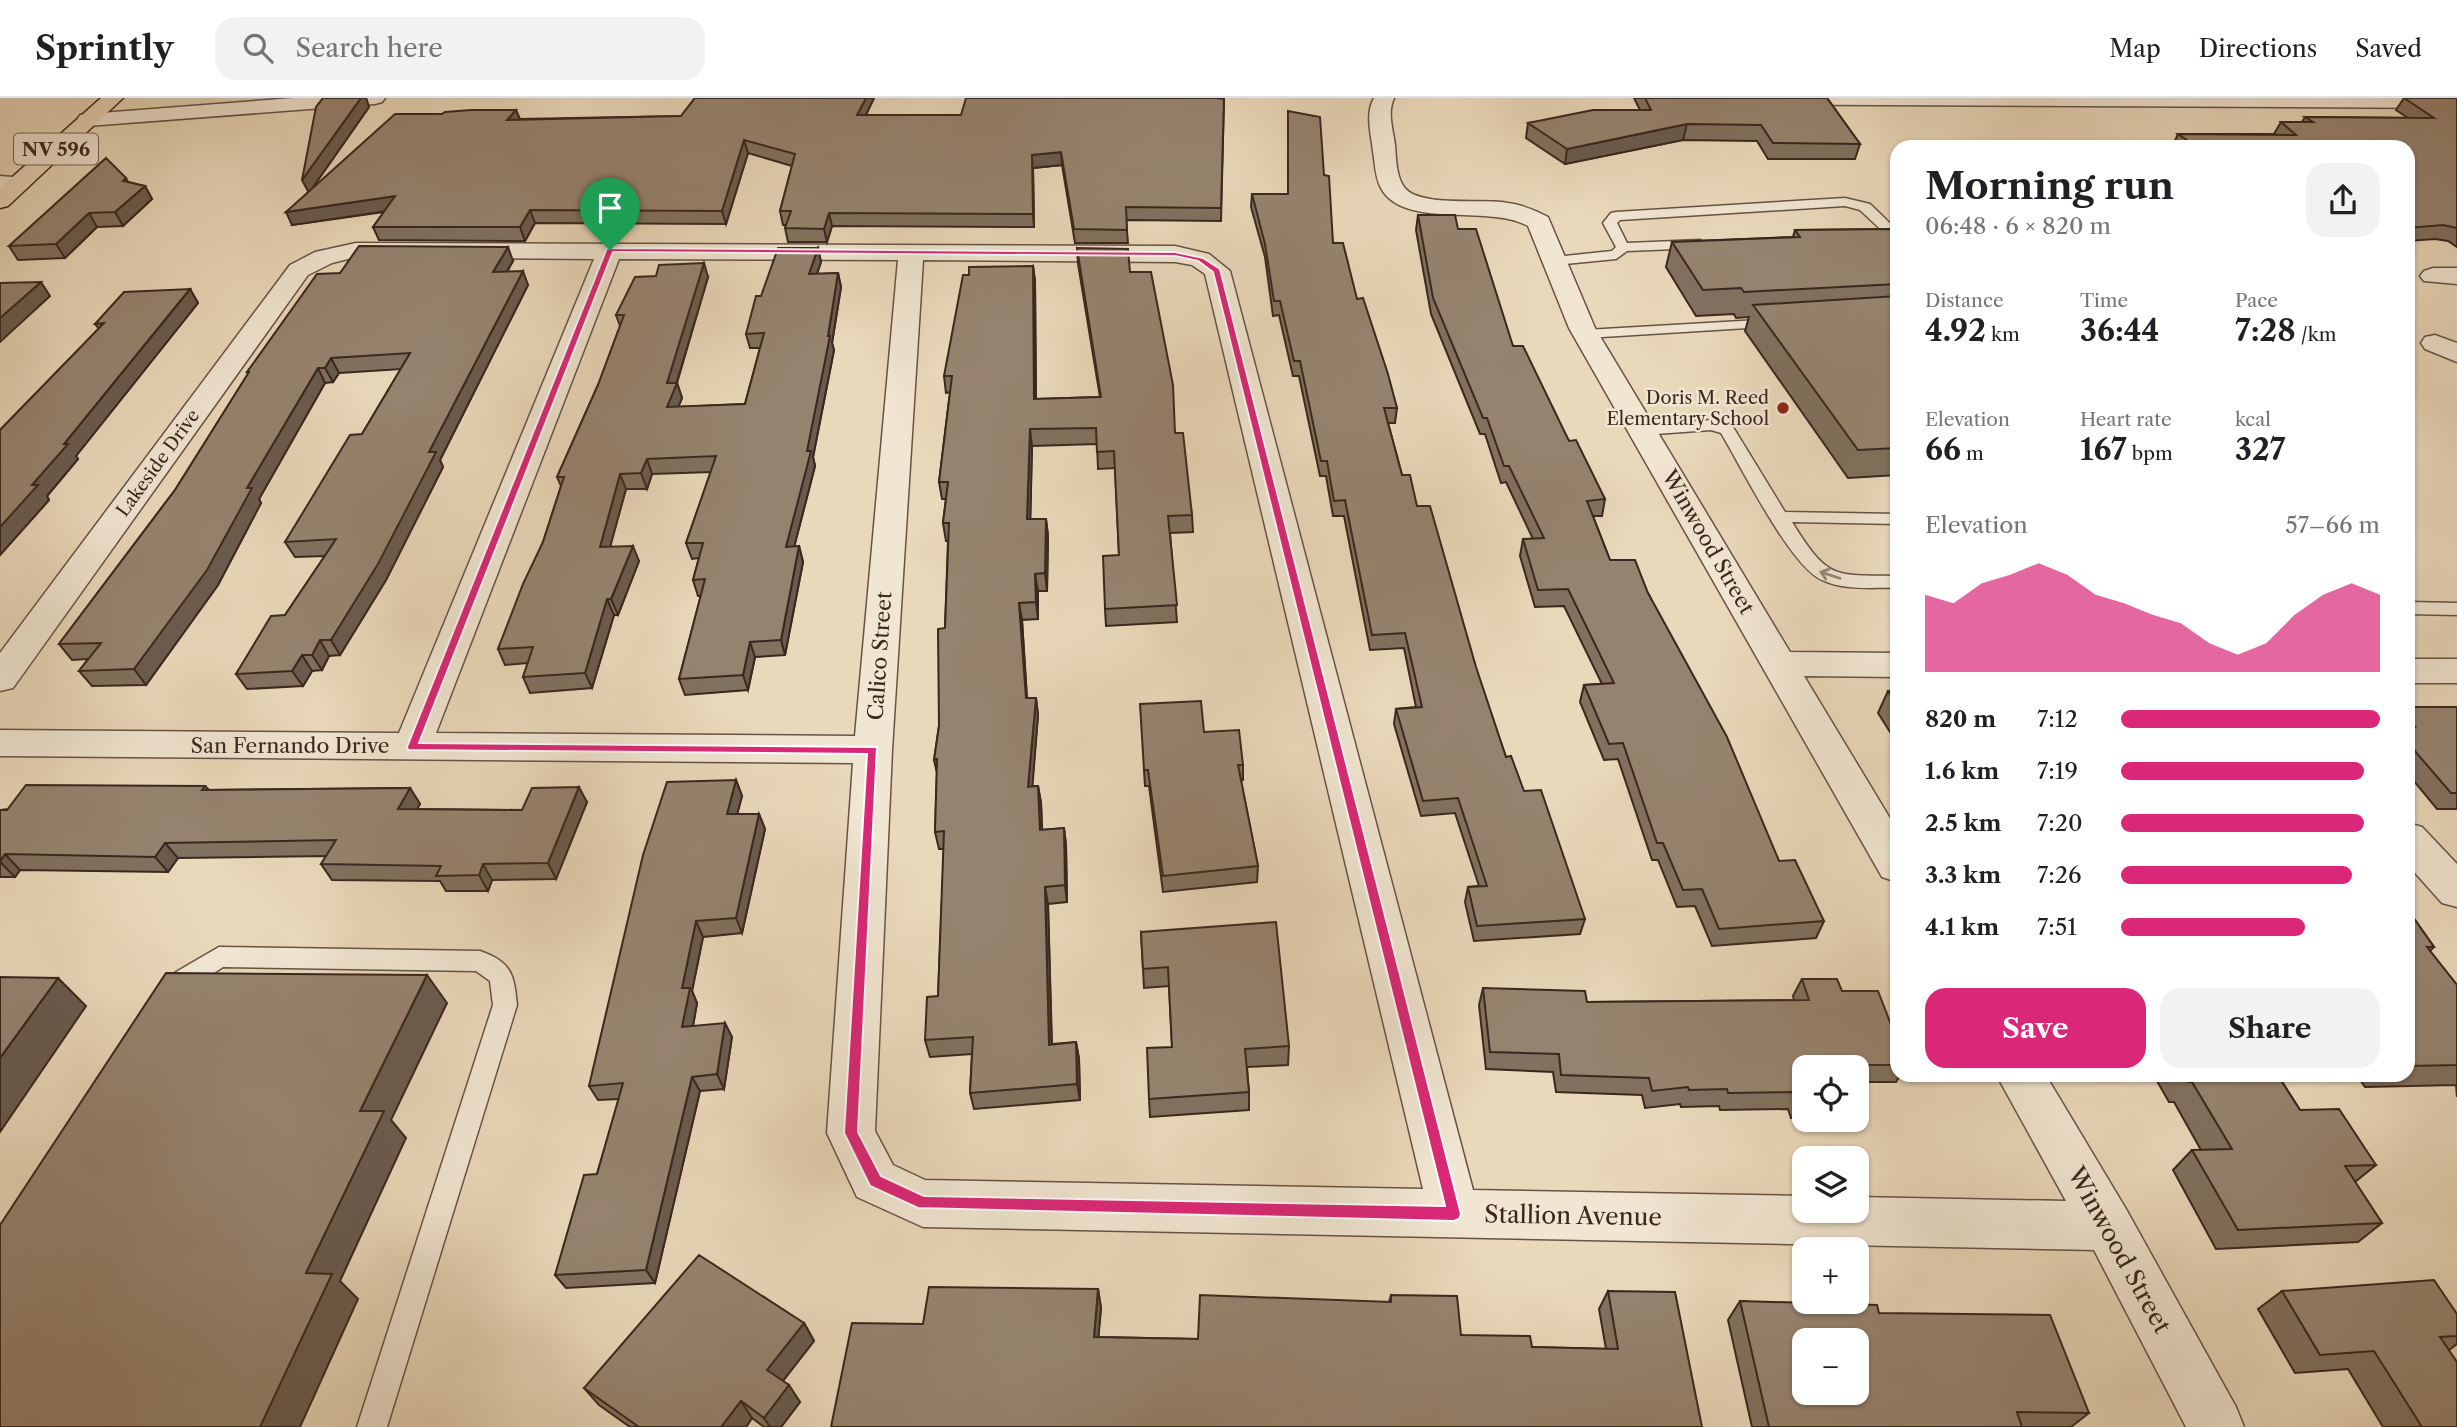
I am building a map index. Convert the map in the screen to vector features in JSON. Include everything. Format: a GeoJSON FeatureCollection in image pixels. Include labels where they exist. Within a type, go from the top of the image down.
{"type":"FeatureCollection","features":[{"type":"Feature","properties":{"kind":"main road","name":"NV 596"},"geometry":{"type":"LineString","coordinates":[[0,201],[10,183],[113,98]]}},
{"type":"Feature","properties":{"kind":"street"},"geometry":{"type":"LineString","coordinates":[[88,120],[375,98]]}},
{"type":"Feature","properties":{"kind":"street","name":"Winwood Street"},"geometry":{"type":"LineString","coordinates":[[1384,98],[1379,108],[1391,188],[1404,201],[1425,205],[1513,209],[1530,214],[1539,222],[1586,334],[1890,854]]}},
{"type":"Feature","properties":{"kind":"street"},"geometry":{"type":"LineString","coordinates":[[1704,98],[2457,102]]}},
{"type":"Feature","properties":{"kind":"street","name":"Lakeside Drive"},"geometry":{"type":"LineString","coordinates":[[0,679],[299,270],[324,257],[356,250],[610,250]]}},
{"type":"Feature","properties":{"kind":"street"},"geometry":{"type":"LineString","coordinates":[[412,747],[610,250],[1175,254],[1200,259],[1217,271],[1454,1214]]}},
{"type":"Feature","properties":{"kind":"street","name":"Calico Street"},"geometry":{"type":"LineString","coordinates":[[875,1181],[851,1133],[873,750],[911,251]]}},
{"type":"Feature","properties":{"kind":"street"},"geometry":{"type":"LineString","coordinates":[[1779,664],[1890,666]]}},
{"type":"Feature","properties":{"kind":"street"},"geometry":{"type":"LineString","coordinates":[[2415,671],[2457,671]]}},
{"type":"Feature","properties":{"kind":"street","name":"San Fernando Drive"},"geometry":{"type":"LineString","coordinates":[[0,743],[873,750]]}},
{"type":"Feature","properties":{"kind":"street"},"geometry":{"type":"LineString","coordinates":[[2415,846],[2457,891]]}},
{"type":"Feature","properties":{"kind":"street","name":"Winwood Street"},"geometry":{"type":"LineString","coordinates":[[2024,1082],[2108,1226],[2216,1427]]}},
{"type":"Feature","properties":{"kind":"street","name":"Stallion Avenue"},"geometry":{"type":"LineString","coordinates":[[875,1181],[923,1203],[2108,1226]]}},
{"type":"Feature","properties":{"kind":"lane"},"geometry":{"type":"LineString","coordinates":[[1623,247],[1610,223],[1616,216],[1845,202],[1865,207],[1890,235]]}},
{"type":"Feature","properties":{"kind":"lane"},"geometry":{"type":"LineString","coordinates":[[1555,261],[1616,255],[1623,247],[1719,244]]}},
{"type":"Feature","properties":{"kind":"lane"},"geometry":{"type":"LineString","coordinates":[[1586,334],[1790,322]]}},
{"type":"Feature","properties":{"kind":"lane"},"geometry":{"type":"LineString","coordinates":[[1642,430],[1712,425],[1727,430],[1817,571],[1826,576],[1853,581],[1890,582]]}},
{"type":"Feature","properties":{"kind":"lane"},"geometry":{"type":"LineString","coordinates":[[1781,517],[1890,519]]}},
{"type":"Feature","properties":{"kind":"lane"},"geometry":{"type":"LineString","coordinates":[[2415,608],[2457,609]]}},
{"type":"Feature","properties":{"kind":"lane"},"geometry":{"type":"LineString","coordinates":[[152,1016],[159,1004],[185,979],[219,957],[480,961],[502,976],[505,1005],[372,1427]]}},
{"type":"Feature","properties":{"kind":"building"},"geometry":{"type":"Polygon","coordinates":[[[323,98],[361,98],[302,180],[316,107],[323,98]]]}},
{"type":"Feature","properties":{"kind":"building"},"geometry":{"type":"Polygon","coordinates":[[[695,98],[866,98],[857,115],[961,115],[966,98],[1224,99],[1221,208],[1126,207],[1127,230],[1074,229],[1061,152],[1032,155],[1033,214],[829,213],[824,229],[785,228],[791,211],[780,211],[795,154],[744,140],[722,211],[530,210],[520,227],[373,227],[395,196],[286,212],[395,114],[516,110],[507,120],[681,116],[695,98]]]}},
{"type":"Feature","properties":{"kind":"building"},"geometry":{"type":"Polygon","coordinates":[[[1645,98],[1827,98],[1860,144],[1773,143],[1761,125],[1687,124],[1567,149],[1528,123],[1593,110],[1651,110],[1645,98]]]}},
{"type":"Feature","properties":{"kind":"building"},"geometry":{"type":"Polygon","coordinates":[[[2404,98],[2457,98],[2457,228],[2443,225],[2415,227],[2415,140],[2187,140],[2178,134],[2296,135],[2281,122],[2313,122],[2305,117],[2434,118],[2404,98]]]}},
{"type":"Feature","properties":{"kind":"building"},"geometry":{"type":"Polygon","coordinates":[[[1288,111],[1320,117],[1324,175],[1329,176],[1333,243],[1343,243],[1357,299],[1363,298],[1388,374],[1397,408],[1384,408],[1402,475],[1410,475],[1417,506],[1430,506],[1476,667],[1506,757],[1511,756],[1524,791],[1541,790],[1585,919],[1477,926],[1468,887],[1487,886],[1458,798],[1423,801],[1396,709],[1422,707],[1405,633],[1372,635],[1345,500],[1334,501],[1327,461],[1321,461],[1300,361],[1294,361],[1280,301],[1274,301],[1265,244],[1252,194],[1288,194],[1288,111]]]}},
{"type":"Feature","properties":{"kind":"building"},"geometry":{"type":"Polygon","coordinates":[[[106,158],[126,178],[123,181],[145,186],[115,212],[89,213],[56,244],[9,246],[106,158]]]}},
{"type":"Feature","properties":{"kind":"building"},"geometry":{"type":"Polygon","coordinates":[[[1418,215],[1455,215],[1458,229],[1476,229],[1513,346],[1523,346],[1569,441],[1576,440],[1605,499],[1587,501],[1610,560],[1635,560],[1648,593],[1727,737],[1779,861],[1795,860],[1824,921],[1719,929],[1702,889],[1683,890],[1663,843],[1657,843],[1623,743],[1609,744],[1584,685],[1614,683],[1568,589],[1538,590],[1523,539],[1544,538],[1509,466],[1504,466],[1487,418],[1483,418],[1433,298],[1418,215]]]}},
{"type":"Feature","properties":{"kind":"building"},"geometry":{"type":"Polygon","coordinates":[[[1890,229],[1890,284],[1744,292],[1741,288],[1703,290],[1672,242],[1800,237],[1795,230],[1890,229]]]}},
{"type":"Feature","properties":{"kind":"building"},"geometry":{"type":"Polygon","coordinates":[[[359,246],[508,247],[493,272],[523,271],[429,452],[436,452],[378,564],[331,640],[320,640],[312,655],[302,655],[292,671],[236,674],[271,616],[285,615],[336,539],[285,542],[350,435],[362,434],[410,353],[331,358],[325,368],[318,368],[247,488],[252,488],[207,570],[134,669],[79,671],[101,643],[59,644],[175,490],[247,372],[317,274],[340,273],[359,246]]]}},
{"type":"Feature","properties":{"kind":"building"},"geometry":{"type":"Polygon","coordinates":[[[778,248],[818,248],[809,274],[838,273],[830,336],[807,451],[811,451],[786,547],[799,546],[781,640],[750,642],[743,675],[679,679],[705,579],[693,580],[703,543],[686,543],[716,456],[647,459],[641,473],[620,474],[600,547],[633,546],[611,599],[607,599],[585,673],[523,677],[533,647],[498,649],[523,584],[543,542],[564,477],[557,477],[598,385],[624,315],[616,315],[635,277],[656,276],[659,265],[704,263],[667,383],[677,383],[667,407],[745,404],[764,333],[746,334],[756,296],[761,296],[778,248]]]}},
{"type":"Feature","properties":{"kind":"building"},"geometry":{"type":"Polygon","coordinates":[[[1077,248],[1128,249],[1130,272],[1151,272],[1173,385],[1175,433],[1183,433],[1192,515],[1168,516],[1177,605],[1105,609],[1103,556],[1119,555],[1114,451],[1097,452],[1096,428],[1030,429],[1027,519],[1046,519],[1045,573],[1035,574],[1036,602],[1019,603],[1026,698],[1036,698],[1028,787],[1038,786],[1040,830],[1064,828],[1065,885],[1045,887],[1049,1045],[1076,1042],[1077,1084],[970,1093],[973,1037],[925,1040],[927,997],[938,996],[944,831],[935,832],[937,759],[934,760],[939,726],[938,629],[945,628],[949,523],[943,523],[948,482],[939,482],[952,376],[944,376],[963,275],[969,275],[969,267],[1033,266],[1034,399],[1101,397],[1077,248]]]}},
{"type":"Feature","properties":{"kind":"building"},"geometry":{"type":"Polygon","coordinates":[[[41,282],[0,318],[0,283],[41,282]]]}},
{"type":"Feature","properties":{"kind":"building"},"geometry":{"type":"Polygon","coordinates":[[[190,289],[64,444],[68,444],[32,485],[38,485],[0,527],[0,430],[104,323],[95,324],[124,292],[190,289]]]}},
{"type":"Feature","properties":{"kind":"building"},"geometry":{"type":"Polygon","coordinates":[[[1890,296],[1890,448],[1858,450],[1753,305],[1890,296]]]}},
{"type":"Feature","properties":{"kind":"building"},"geometry":{"type":"Polygon","coordinates":[[[1201,701],[1204,732],[1239,730],[1243,765],[1238,765],[1258,866],[1163,876],[1148,770],[1144,770],[1140,704],[1201,701]]]}},
{"type":"Feature","properties":{"kind":"building"},"geometry":{"type":"Polygon","coordinates":[[[2415,707],[2457,707],[2457,793],[2451,793],[2415,751],[2415,707]]]}},
{"type":"Feature","properties":{"kind":"building"},"geometry":{"type":"Polygon","coordinates":[[[736,780],[727,814],[759,814],[736,918],[696,921],[682,988],[690,988],[682,1027],[725,1023],[717,1074],[692,1077],[646,1270],[555,1275],[584,1175],[597,1174],[623,1083],[589,1086],[643,855],[667,782],[736,780]]]}},
{"type":"Feature","properties":{"kind":"building"},"geometry":{"type":"Polygon","coordinates":[[[26,785],[205,786],[202,790],[410,788],[398,809],[522,810],[532,788],[579,787],[548,863],[483,864],[479,875],[436,876],[441,866],[321,864],[336,840],[165,843],[155,857],[5,854],[0,861],[0,810],[7,810],[26,785]]]}},
{"type":"Feature","properties":{"kind":"building"},"geometry":{"type":"Polygon","coordinates":[[[2415,920],[2434,947],[2427,947],[2457,985],[2457,1065],[2415,1066],[2415,920]]]}},
{"type":"Feature","properties":{"kind":"building"},"geometry":{"type":"Polygon","coordinates":[[[1276,922],[1289,1046],[1245,1049],[1249,1092],[1149,1099],[1147,1048],[1172,1047],[1168,967],[1143,969],[1141,932],[1276,922]]]}},
{"type":"Feature","properties":{"kind":"building"},"geometry":{"type":"Polygon","coordinates":[[[166,973],[427,975],[360,1111],[384,1111],[306,1273],[332,1274],[260,1427],[0,1427],[0,1225],[166,973]]]}},
{"type":"Feature","properties":{"kind":"building"},"geometry":{"type":"Polygon","coordinates":[[[0,977],[58,978],[0,1058],[0,977]]]}},
{"type":"Feature","properties":{"kind":"building"},"geometry":{"type":"Polygon","coordinates":[[[1802,979],[1837,979],[1842,991],[1878,991],[1890,1022],[1890,1065],[1869,1065],[1869,1055],[1792,1055],[1792,1092],[1728,1093],[1727,1089],[1689,1090],[1688,1087],[1652,1091],[1649,1078],[1561,1075],[1559,1054],[1490,1052],[1483,988],[1585,991],[1587,1002],[1809,1000],[1802,979]]]}},
{"type":"Feature","properties":{"kind":"building"},"geometry":{"type":"Polygon","coordinates":[[[2192,1082],[2282,1082],[2300,1110],[2339,1109],[2376,1165],[2345,1166],[2382,1223],[2238,1230],[2192,1150],[2232,1149],[2192,1082]]]}},
{"type":"Feature","properties":{"kind":"building"},"geometry":{"type":"Polygon","coordinates":[[[699,1255],[804,1323],[767,1370],[789,1385],[764,1418],[741,1401],[721,1427],[639,1427],[584,1388],[699,1255]]]}},
{"type":"Feature","properties":{"kind":"building"},"geometry":{"type":"Polygon","coordinates":[[[2434,1280],[2457,1314],[2457,1336],[2440,1337],[2457,1362],[2457,1427],[2422,1427],[2374,1351],[2320,1355],[2282,1291],[2434,1280]]]}},
{"type":"Feature","properties":{"kind":"building"},"geometry":{"type":"Polygon","coordinates":[[[929,1287],[1098,1289],[1094,1337],[1198,1339],[1200,1295],[1391,1302],[1391,1295],[1457,1296],[1461,1335],[1530,1336],[1532,1347],[1618,1349],[1608,1291],[1675,1292],[1702,1427],[831,1427],[852,1323],[923,1324],[929,1287]]]}},
{"type":"Feature","properties":{"kind":"building"},"geometry":{"type":"Polygon","coordinates":[[[1740,1301],[1792,1303],[1792,1314],[1869,1314],[1869,1305],[1877,1305],[1879,1313],[2050,1315],[2089,1413],[2017,1412],[2022,1427],[1769,1427],[1740,1301]]]}},
{"type":"Feature","properties":{"kind":"place","name":"Doris M. Reed Elementary School"},"geometry":{"type":"Point","coordinates":[1783,408]}},
{"type":"Feature","properties":{"kind":"route"},"geometry":{"type":"LineString","coordinates":[[610,250],[1175,254],[1200,259],[1217,271],[1454,1214],[923,1203],[875,1181],[851,1133],[873,750],[412,747],[610,250]]}}]}
